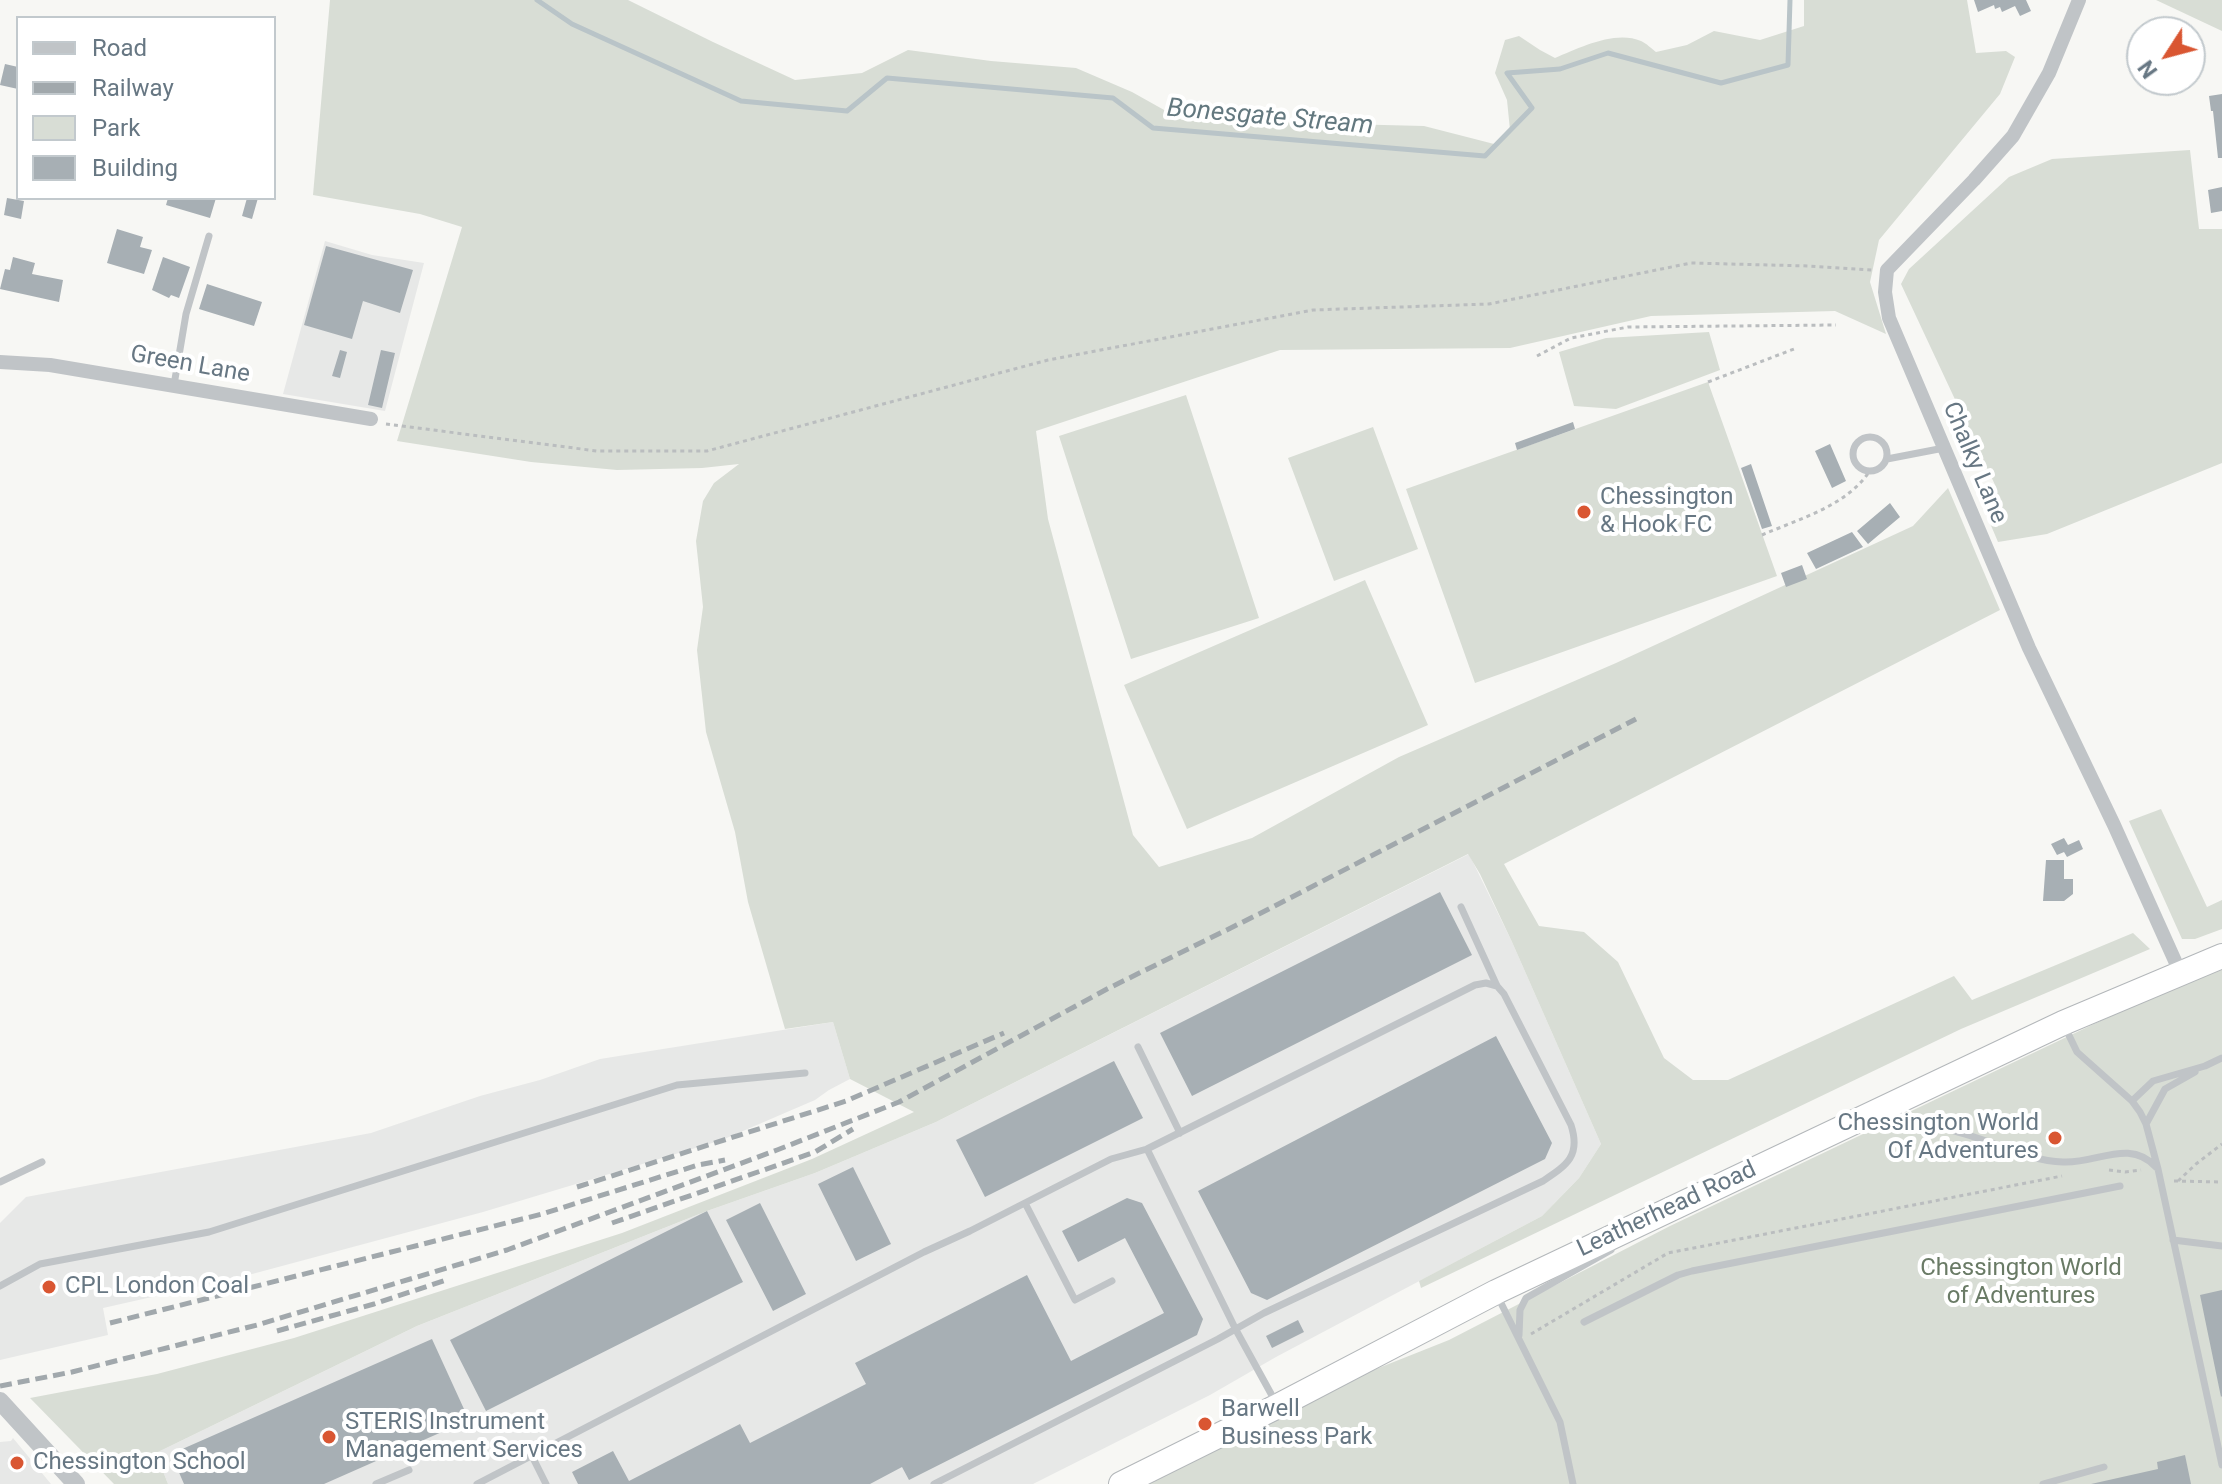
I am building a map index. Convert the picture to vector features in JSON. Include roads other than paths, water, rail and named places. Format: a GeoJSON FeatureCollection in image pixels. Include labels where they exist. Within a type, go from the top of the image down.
{"type":"FeatureCollection","features":[{"type":"Feature","properties":{"kind":"highway","name":"Leatherhead Road"},"geometry":{"type":"LineString","coordinates":[[1121,1484],[1496,1292],[1653,1216],[2063,1023],[2222,956]]}},
{"type":"Feature","properties":{"kind":"street","name":"Chalky Lane"},"geometry":{"type":"LineString","coordinates":[[2079,0],[2049,73],[2013,136],[1887,270],[1885,292],[1889,318],[2029,648],[2180,972]]}},
{"type":"Feature","properties":{"kind":"street","name":"Green Lane"},"geometry":{"type":"LineString","coordinates":[[0,362],[50,365],[371,419]]}},
{"type":"Feature","properties":{"kind":"street"},"geometry":{"type":"LineString","coordinates":[[0,1401],[76,1484]]}},
{"type":"Feature","properties":{"kind":"lane"},"geometry":{"type":"LineString","coordinates":[[174,385],[186,314],[209,236]]}},
{"type":"Feature","properties":{"kind":"lane"},"geometry":{"type":"LineString","coordinates":[[1887,459],[1886,448],[1879,439],[1868,437],[1858,441],[1853,451],[1854,462],[1869,472],[1880,469],[1887,459],[1944,448]]}},
{"type":"Feature","properties":{"kind":"lane"},"geometry":{"type":"LineString","coordinates":[[934,1484],[1264,1313],[1543,1181],[1569,1161],[1575,1149],[1571,1125],[1504,994],[1497,986],[1461,907]]}},
{"type":"Feature","properties":{"kind":"lane"},"geometry":{"type":"LineString","coordinates":[[477,1484],[747,1346],[839,1295],[1111,1159],[1147,1149],[1475,985],[1486,983],[1497,986]]}},
{"type":"Feature","properties":{"kind":"lane"},"geometry":{"type":"LineString","coordinates":[[2063,1023],[2077,1052],[2132,1101],[2146,1124],[2222,1465]]}},
{"type":"Feature","properties":{"kind":"lane"},"geometry":{"type":"LineString","coordinates":[[1138,1047],[1180,1133]]}},
{"type":"Feature","properties":{"kind":"lane"},"geometry":{"type":"LineString","coordinates":[[2146,1124],[2165,1089],[2222,1058]]}},
{"type":"Feature","properties":{"kind":"lane"},"geometry":{"type":"LineString","coordinates":[[2132,1101],[2153,1081],[2205,1066]]}},
{"type":"Feature","properties":{"kind":"lane"},"geometry":{"type":"LineString","coordinates":[[0,1286],[40,1264],[209,1232],[677,1085],[805,1073]]}},
{"type":"Feature","properties":{"kind":"lane"},"geometry":{"type":"LineString","coordinates":[[1877,1110],[1973,1137],[2046,1162],[2070,1163],[2133,1152],[2148,1158],[2158,1169]]}},
{"type":"Feature","properties":{"kind":"lane"},"geometry":{"type":"LineString","coordinates":[[1147,1149],[1236,1330],[1278,1406]]}},
{"type":"Feature","properties":{"kind":"lane"},"geometry":{"type":"LineString","coordinates":[[0,1182],[42,1162]]}},
{"type":"Feature","properties":{"kind":"lane"},"geometry":{"type":"LineString","coordinates":[[1584,1322],[1692,1271],[2120,1186]]}},
{"type":"Feature","properties":{"kind":"lane"},"geometry":{"type":"LineString","coordinates":[[1025,1203],[1075,1300],[1112,1281]]}},
{"type":"Feature","properties":{"kind":"lane"},"geometry":{"type":"LineString","coordinates":[[1520,1341],[1520,1310],[1526,1298],[1611,1250],[1653,1216]]}},
{"type":"Feature","properties":{"kind":"lane"},"geometry":{"type":"LineString","coordinates":[[2173,1240],[2222,1246]]}},
{"type":"Feature","properties":{"kind":"lane"},"geometry":{"type":"LineString","coordinates":[[1496,1292],[1560,1422],[1573,1484]]}},
{"type":"Feature","properties":{"kind":"lane"},"geometry":{"type":"LineString","coordinates":[[532,1456],[546,1484]]}},
{"type":"Feature","properties":{"kind":"lane"},"geometry":{"type":"LineString","coordinates":[[2043,1484],[2104,1467]]}},
{"type":"Feature","properties":{"kind":"lane"},"geometry":{"type":"LineString","coordinates":[[376,1484],[409,1470]]}},
{"type":"Feature","properties":{"kind":"waterway","name":"Bonesgate Stream"},"geometry":{"type":"LineString","coordinates":[[537,0],[572,24],[741,101],[847,111],[887,78],[1113,98],[1153,128],[1485,156],[1532,108],[1507,73],[1560,69],[1608,53],[1721,83],[1788,65],[1790,0]]}},
{"type":"Feature","properties":{"kind":"railway"},"geometry":{"type":"LineString","coordinates":[[0,1386],[72,1372],[257,1325],[507,1250],[899,1102],[1107,989],[1636,719]]}},
{"type":"Feature","properties":{"kind":"railway"},"geometry":{"type":"LineString","coordinates":[[577,1187],[846,1101],[1004,1033]]}},
{"type":"Feature","properties":{"kind":"railway"},"geometry":{"type":"LineString","coordinates":[[612,1223],[815,1152],[853,1129]]}},
{"type":"Feature","properties":{"kind":"railway"},"geometry":{"type":"LineString","coordinates":[[110,1323],[542,1214],[698,1165],[725,1160]]}},
{"type":"Feature","properties":{"kind":"railway"},"geometry":{"type":"LineString","coordinates":[[277,1331],[449,1279]]}},
{"type":"Feature","properties":{"kind":"place","name":"Chessington & Hook FC"},"geometry":{"type":"Point","coordinates":[1584,512]}},
{"type":"Feature","properties":{"kind":"place","name":"Chessington World Of Adventures"},"geometry":{"type":"Point","coordinates":[2055,1138]}},
{"type":"Feature","properties":{"kind":"place","name":"CPL London Coal"},"geometry":{"type":"Point","coordinates":[49,1287]}},
{"type":"Feature","properties":{"kind":"place","name":"Barwell Business Park"},"geometry":{"type":"Point","coordinates":[1205,1424]}},
{"type":"Feature","properties":{"kind":"place","name":"STERIS Instrument Management Services"},"geometry":{"type":"Point","coordinates":[329,1437]}},
{"type":"Feature","properties":{"kind":"place","name":"Chessington School"},"geometry":{"type":"Point","coordinates":[17,1463]}},
{"type":"Feature","properties":{"kind":"park label","name":"Chessington World of Adventures"},"geometry":{"type":"Point","coordinates":[2021,1283]}}]}
